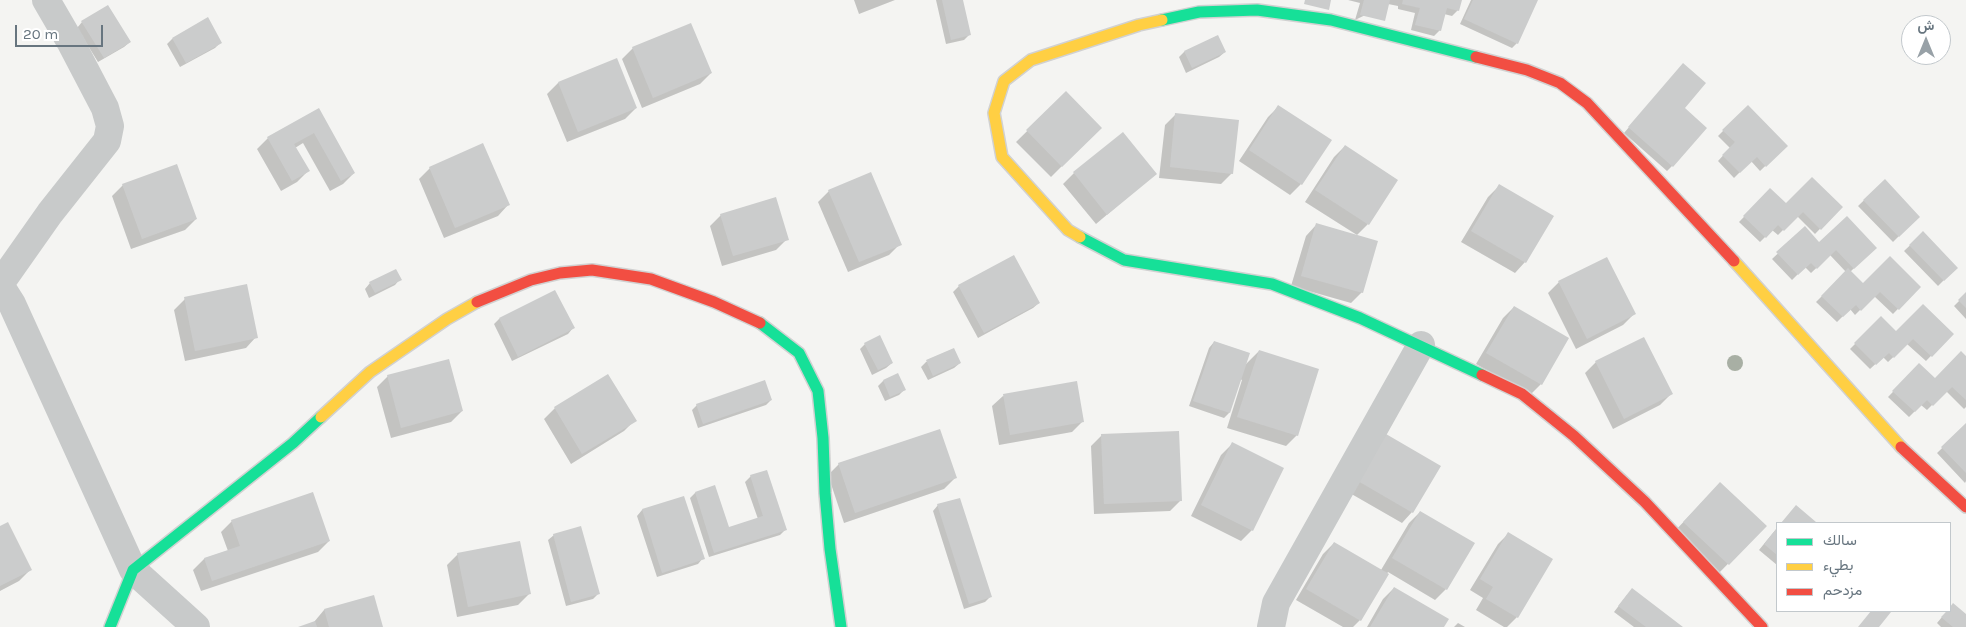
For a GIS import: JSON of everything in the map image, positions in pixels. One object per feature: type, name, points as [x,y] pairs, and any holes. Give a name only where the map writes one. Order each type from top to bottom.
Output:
[{"type":"street","points":[[46,0],[72,43],[105,108],[110,126],[107,142],[50,213],[0,284],[12,304],[133,570],[196,627]]},
{"type":"street","points":[[1762,627],[1645,502],[1574,436],[1522,394],[1360,318],[1272,284],[1124,260],[1068,230],[1002,157],[994,113],[1004,81],[1031,60],[1139,25],[1199,12],[1257,10],[1331,20],[1527,70],[1560,83],[1587,103],[1746,274],[1901,447],[1966,507]]},
{"type":"street","points":[[110,627],[133,570],[293,443],[370,372],[447,319],[486,298],[531,280],[560,273],[592,270],[651,279],[714,302],[765,325],[798,353],[818,392],[830,549],[841,627]]},
{"type":"street","points":[[1271,627],[1276,603],[1421,345]]},
{"type":"building","points":[[942,0],[963,0],[971,35],[951,40]]},
{"type":"building","points":[[1305,0],[1331,0],[1329,10],[1304,4]]},
{"type":"building","points":[[1364,0],[1390,0],[1385,21],[1360,15]]},
{"type":"building","points":[[1403,0],[1462,0],[1459,11],[1447,8],[1441,31],[1415,25],[1420,8],[1402,4]]},
{"type":"building","points":[[1473,0],[1538,0],[1518,44],[1464,19]]},
{"type":"building","points":[[108,5],[131,42],[104,58],[81,21]]},
{"type":"building","points":[[208,17],[222,43],[186,63],[172,38]]},
{"type":"building","points":[[691,23],[712,73],[653,98],[632,47]]},
{"type":"building","points":[[1218,35],[1226,52],[1192,68],[1184,51]]},
{"type":"building","points":[[617,58],[637,108],[578,132],[558,82]]},
{"type":"building","points":[[1683,63],[1706,83],[1685,108],[1707,128],[1673,167],[1628,127]]},
{"type":"building","points":[[1066,91],[1102,128],[1062,167],[1026,130]]},
{"type":"building","points":[[1278,105],[1332,140],[1302,185],[1249,150]]},
{"type":"building","points":[[1748,105],[1788,146],[1766,167],[1757,157],[1740,173],[1722,155],[1735,142],[1722,130]]},
{"type":"building","points":[[319,108],[355,173],[341,181],[314,133],[294,144],[310,171],[292,181],[267,137]]},
{"type":"building","points":[[1175,113],[1239,120],[1233,174],[1170,167]]},
{"type":"building","points":[[1123,132],[1157,174],[1107,215],[1073,172]]},
{"type":"building","points":[[483,143],[510,205],[455,228],[429,167]]},
{"type":"building","points":[[1345,145],[1398,180],[1369,225],[1315,190]]},
{"type":"building","points":[[177,164],[197,219],[142,239],[122,184]]},
{"type":"building","points":[[871,172],[902,245],[859,262],[828,190]]},
{"type":"building","points":[[1812,177],[1843,207],[1821,230],[1803,212],[1784,231],[1778,225],[1766,238],[1743,216],[1770,188],[1786,203]]},
{"type":"building","points":[[1885,179],[1920,217],[1899,237],[1863,200]]},
{"type":"building","points":[[1499,184],[1554,216],[1526,263],[1471,231]]},
{"type":"building","points":[[776,197],[789,240],[733,256],[720,214]]},
{"type":"building","points":[[1847,216],[1877,248],[1854,269],[1836,250],[1817,269],[1811,263],[1798,275],[1776,252],[1805,226],[1819,242]]},
{"type":"building","points":[[1316,223],[1378,241],[1363,293],[1301,276]]},
{"type":"building","points":[[1923,231],[1958,268],[1944,281],[1909,245]]},
{"type":"building","points":[[1014,255],[1040,303],[984,333],[958,285]]},
{"type":"building","points":[[1890,256],[1921,287],[1899,310],[1880,292],[1861,311],[1856,305],[1843,317],[1821,296],[1848,268],[1863,283]]},
{"type":"building","points":[[1607,257],[1636,314],[1587,339],[1558,281]]},
{"type":"building","points":[[396,269],[402,280],[375,293],[369,282]]},
{"type":"building","points":[[247,284],[258,338],[195,351],[184,297]]},
{"type":"building","points":[[555,290],[575,328],[518,357],[499,318]]},
{"type":"building","points":[[1966,292],[1966,308],[1958,300]]},
{"type":"building","points":[[1923,304],[1954,334],[1932,357],[1913,339],[1894,358],[1889,353],[1876,365],[1854,343],[1881,316],[1896,331]]},
{"type":"building","points":[[1514,306],[1569,338],[1542,385],[1486,353]]},
{"type":"building","points":[[880,335],[893,363],[878,370],[864,343]]},
{"type":"building","points":[[1644,337],[1673,394],[1624,419],[1595,361]]},
{"type":"building","points":[[1214,341],[1250,353],[1230,413],[1193,401]]},
{"type":"building","points":[[954,348],[961,363],[933,376],[926,360]]},
{"type":"building","points":[[1259,350],[1319,369],[1298,436],[1237,417]]},
{"type":"building","points":[[1961,351],[1966,356],[1966,400],[1952,387],[1933,406],[1927,400],[1915,412],[1892,391],[1919,363],[1935,378]]},
{"type":"building","points":[[449,359],[463,411],[401,428],[387,375]]},
{"type":"building","points":[[898,373],[906,390],[890,397],[883,380]]},
{"type":"building","points":[[608,374],[637,421],[582,454],[554,407]]},
{"type":"building","points":[[765,380],[772,400],[703,424],[696,404]]},
{"type":"building","points":[[1077,381],[1084,422],[1010,435],[1003,394]]},
{"type":"building","points":[[1966,423],[1966,473],[1941,447]]},
{"type":"building","points":[[940,429],[957,478],[855,513],[838,463]]},
{"type":"building","points":[[1179,431],[1182,501],[1104,504],[1101,434]]},
{"type":"building","points":[[1386,434],[1441,466],[1413,513],[1358,481]]},
{"type":"building","points":[[1232,442],[1284,468],[1253,531],[1201,505]]},
{"type":"building","points":[[767,470],[787,530],[714,553],[695,492],[715,485],[729,527],[763,516],[750,475]]},
{"type":"building","points":[[1720,482],[1767,526],[1729,565],[1683,522]]},
{"type":"building","points":[[313,492],[330,541],[212,581],[204,558],[240,546],[231,520]]},
{"type":"building","points":[[684,496],[705,559],[662,573],[642,509]]},
{"type":"building","points":[[960,498],[992,597],[969,604],[937,504]]},
{"type":"building","points":[[1796,505],[1816,522],[1782,522]]},
{"type":"building","points":[[1420,511],[1475,543],[1447,590],[1392,558]]},
{"type":"building","points":[[8,522],[32,570],[0,586],[0,526]]},
{"type":"building","points":[[581,526],[600,594],[571,602],[553,534]]},
{"type":"building","points":[[1776,529],[1776,554],[1764,544]]},
{"type":"building","points":[[1508,532],[1553,559],[1518,618],[1486,599],[1493,587],[1480,579]]},
{"type":"building","points":[[520,541],[531,594],[468,607],[457,553]]},
{"type":"building","points":[[1334,542],[1389,574],[1361,621],[1306,589]]},
{"type":"building","points":[[1394,587],[1449,619],[1444,627],[1370,627]]},
{"type":"building","points":[[1632,588],[1683,627],[1646,627],[1618,606]]},
{"type":"building","points":[[374,595],[383,627],[329,627],[324,609]]},
{"type":"building","points":[[1953,603],[1966,614],[1966,627],[1953,627],[1941,617],[1946,612],[1951,612]]},
{"type":"building","points":[[1870,612],[1891,612],[1879,627],[1858,627]]},
{"type":"building","points":[[315,621],[317,627],[298,627]]},
{"type":"traffic: fast","points":[[1162,20],[1199,12],[1257,10],[1331,20],[1476,57]]},
{"type":"traffic: fast","points":[[1080,237],[1124,260],[1272,284],[1360,318],[1482,375]]},
{"type":"traffic: fast","points":[[760,323],[799,353],[818,391],[830,549],[841,627]]},
{"type":"traffic: fast","points":[[110,627],[133,570],[293,443],[321,417]]},
{"type":"traffic: slow","points":[[1080,237],[1068,230],[1002,157],[994,113],[1004,81],[1031,60],[1139,25],[1162,20]]},
{"type":"traffic: slow","points":[[1734,261],[1901,447]]},
{"type":"traffic: slow","points":[[321,417],[370,372],[447,319],[477,302]]},
{"type":"traffic: jam","points":[[1476,57],[1527,70],[1560,83],[1587,103],[1734,261]]},
{"type":"traffic: jam","points":[[477,302],[531,280],[560,273],[592,270],[651,279],[714,302],[760,323]]},
{"type":"traffic: jam","points":[[1482,375],[1522,394],[1574,436],[1645,502],[1762,627]]},
{"type":"traffic: jam","points":[[1901,447],[1966,507]]}]
